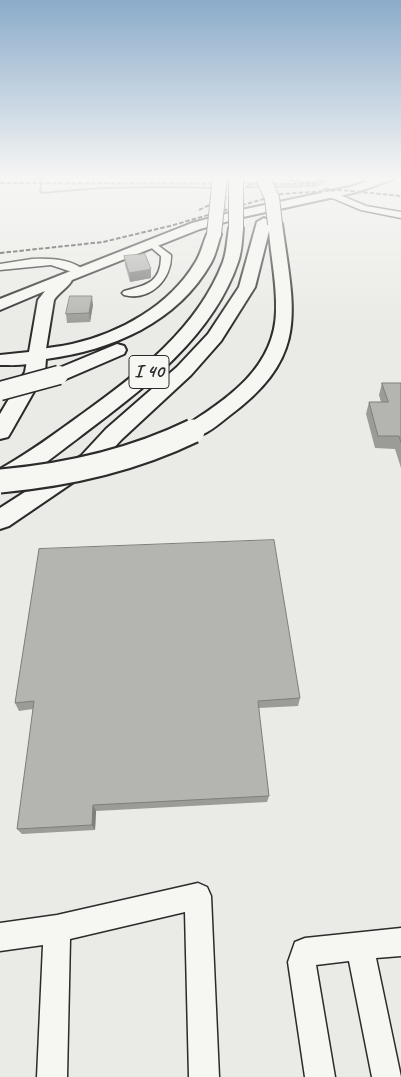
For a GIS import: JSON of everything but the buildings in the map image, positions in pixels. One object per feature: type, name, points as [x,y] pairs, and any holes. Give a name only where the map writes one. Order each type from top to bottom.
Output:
[{"type":"highway","name":"I 40","points":[[3,497],[89,461],[114,434],[159,396],[215,337],[247,287],[267,228]]},
{"type":"highway","points":[[3,497],[60,474],[120,461],[177,439],[193,431],[237,400],[255,383],[275,354],[281,338],[284,310],[270,228]]},
{"type":"highway","points":[[0,432],[34,372],[37,355],[70,350],[130,330],[165,309],[187,287],[226,229]]},
{"type":"highway","points":[[0,391],[59,375],[102,358],[135,341],[174,315],[206,282],[217,262],[226,229]]},
{"type":"highway","name":"I 40","points":[[3,497],[172,352],[209,305],[230,264],[226,229]]},
{"type":"main road","points":[[0,293],[75,271],[189,228]]},
{"type":"main road","points":[[0,360],[26,359],[37,355],[46,300],[52,291],[75,271]]},
{"type":"main road","points":[[0,305],[31,291],[44,282],[75,271]]},
{"type":"street","points":[[128,293],[142,292],[148,289],[165,271],[167,266],[166,255],[149,242]]},
{"type":"street","points":[[3,268],[47,260],[75,271]]},
{"type":"street","points":[[0,937],[57,930],[198,896],[204,1077]]},
{"type":"street","points":[[52,1077],[57,930]]},
{"type":"street","points":[[320,1077],[302,962],[305,952],[401,942]]},
{"type":"street","points":[[360,947],[387,1077]]},
{"type":"railway","points":[[0,253],[103,242],[161,228]]}]
